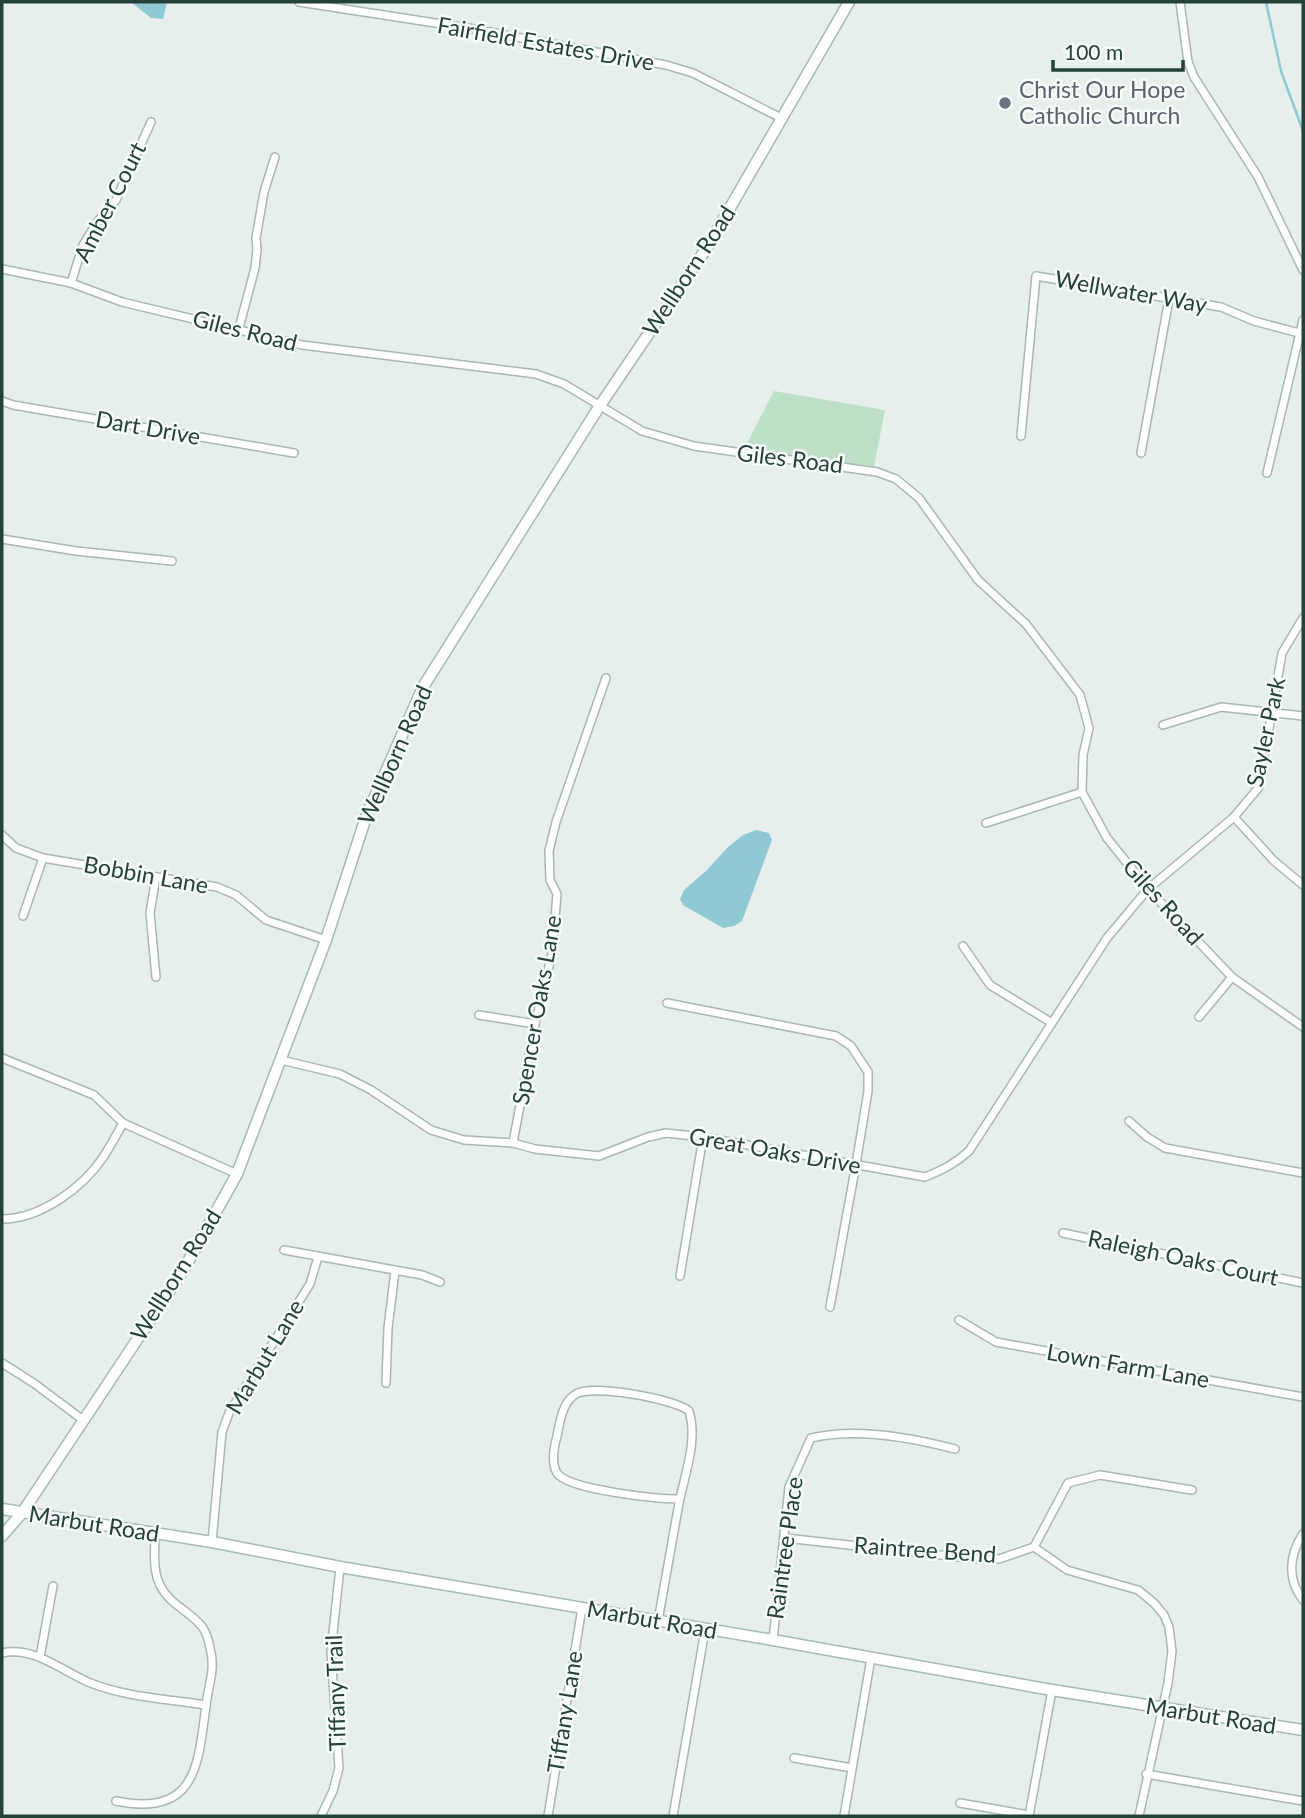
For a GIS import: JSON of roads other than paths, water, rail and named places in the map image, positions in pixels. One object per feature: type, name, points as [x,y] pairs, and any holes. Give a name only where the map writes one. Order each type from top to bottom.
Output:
[{"type":"street","name":"Fairfield Estates Drive","points":[[299,2],[468,28],[666,65],[693,73],[783,119]]},
{"type":"street","name":"Wellborn Road","points":[[2,1536],[22,1513],[184,1269],[237,1174],[326,940],[366,817],[423,687],[599,407],[709,244],[849,2]]},
{"type":"street","points":[[1181,2],[1188,62],[1194,77],[1258,177],[1303,270]]},
{"type":"street","name":"Amber Court","points":[[71,283],[83,245],[116,200],[151,122]]},
{"type":"street","points":[[239,328],[255,268],[256,238],[264,192],[275,157]]},
{"type":"street","name":"Giles Road","points":[[2,270],[71,283],[122,302],[302,345],[536,374],[564,384],[642,431],[672,441],[855,468],[896,479],[919,498],[978,580],[1026,624],[1080,695],[1088,728],[1083,755],[1082,792],[1107,838],[1147,889],[1232,977],[1303,1027]]},
{"type":"street","name":"Wellwater Way","points":[[1021,436],[1035,276],[1221,307],[1254,321],[1299,333]]},
{"type":"street","points":[[1141,453],[1169,299]]},
{"type":"street","points":[[1267,473],[1303,320]]},
{"type":"street","name":"Dart Drive","points":[[2,401],[294,453]]},
{"type":"street","points":[[2,539],[76,551],[172,561]]},
{"type":"street","name":"Sayler Park","points":[[1147,889],[1234,817],[1259,787],[1282,653],[1303,618]]},
{"type":"street","name":"Spencer Oaks Lane","points":[[513,1143],[535,1024],[552,954],[557,894],[550,880],[549,851],[556,822],[606,678]]},
{"type":"street","points":[[1163,725],[1221,706],[1303,716]]},
{"type":"street","points":[[986,824],[1082,792]]},
{"type":"street","points":[[1234,817],[1274,860],[1303,886]]},
{"type":"street","name":"Bobbin Lane","points":[[2,835],[16,848],[43,858],[217,887],[236,895],[266,920],[326,940]]},
{"type":"street","points":[[23,916],[43,858]]},
{"type":"street","points":[[156,877],[150,913],[156,977]]},
{"type":"street","name":"Great Oaks Drive","points":[[281,1060],[340,1074],[372,1090],[431,1130],[464,1140],[513,1143],[535,1149],[599,1156],[666,1133],[703,1137],[925,1177],[954,1164],[969,1151],[1107,938],[1147,889]]},
{"type":"street","points":[[963,946],[990,985],[1052,1023]]},
{"type":"street","points":[[1199,1017],[1232,977]]},
{"type":"street","points":[[667,1003],[836,1037],[851,1046],[868,1072],[856,1164],[830,1307]]},
{"type":"street","points":[[479,1015],[535,1024]]},
{"type":"street","points":[[2,1058],[94,1095],[123,1123],[237,1174]]},
{"type":"street","points":[[1129,1121],[1165,1148],[1303,1173]]},
{"type":"street","points":[[2,1219],[18,1219],[40,1212],[59,1200],[103,1158],[123,1123]]},
{"type":"street","points":[[680,1276],[703,1137]]},
{"type":"street","name":"Raleigh Oaks Court","points":[[1063,1233],[1303,1283]]},
{"type":"street","points":[[284,1250],[422,1275],[440,1282]]},
{"type":"street","name":"Marbut Lane","points":[[212,1542],[222,1432],[229,1413],[310,1284],[317,1257]]},
{"type":"street","points":[[386,1383],[388,1328],[395,1271]]},
{"type":"street","name":"Lown Farm Lane","points":[[959,1320],[996,1342],[1303,1397]]},
{"type":"street","points":[[2,1363],[83,1420]]},
{"type":"street","points":[[658,1621],[688,1469],[692,1430],[689,1411],[671,1402],[592,1389],[579,1392],[571,1398],[564,1408],[556,1439],[554,1466],[558,1476],[577,1484],[653,1499],[680,1499]]},
{"type":"street","name":"Raintree Place","points":[[772,1640],[789,1487],[811,1438],[831,1433],[859,1433],[955,1449]]},
{"type":"street","points":[[1139,1816],[1162,1708],[1172,1651],[1172,1635],[1164,1615],[1138,1590],[1067,1570],[1034,1547],[1068,1483],[1100,1475],[1192,1490]]},
{"type":"street","name":"Marbut Road","points":[[2,1509],[212,1542],[340,1567],[1052,1690],[1303,1730]]},
{"type":"street","points":[[155,1534],[154,1566],[161,1588],[203,1628],[211,1649],[214,1671],[206,1705],[198,1765],[194,1780],[182,1800]]},
{"type":"street","points":[[1303,1534],[1296,1545],[1291,1579],[1296,1592],[1303,1600]]},
{"type":"street","name":"Raintree Bend","points":[[785,1538],[977,1559],[999,1559],[1034,1547]]},
{"type":"street","name":"Tiffany Trail","points":[[321,1816],[333,1791],[339,1768],[331,1652],[340,1567]]},
{"type":"street","points":[[40,1657],[53,1586]]},
{"type":"street","name":"Tiffany Lane","points":[[548,1816],[582,1608]]},
{"type":"street","points":[[673,1816],[705,1630]]},
{"type":"street","points":[[2,1653],[10,1651],[40,1657],[89,1682],[132,1693],[206,1705]]},
{"type":"street","points":[[844,1816],[872,1658]]},
{"type":"street","points":[[960,1803],[1029,1816],[1052,1690]]},
{"type":"street","points":[[794,1758],[852,1768]]},
{"type":"street","points":[[1146,1774],[1303,1801]]},
{"type":"street","points":[[116,1801],[133,1810],[153,1813]]},
{"type":"water","points":[[131,2],[167,2],[163,19],[151,18]]},
{"type":"water","points":[[756,830],[769,833],[772,840],[742,921],[723,928],[683,905],[680,899],[684,890],[728,847],[743,835]]},
{"type":"waterway","points":[[1266,2],[1281,71],[1303,131]]},
{"type":"place","name":"Christ Our Hope Catholic Church","points":[[1005,103]]}]
